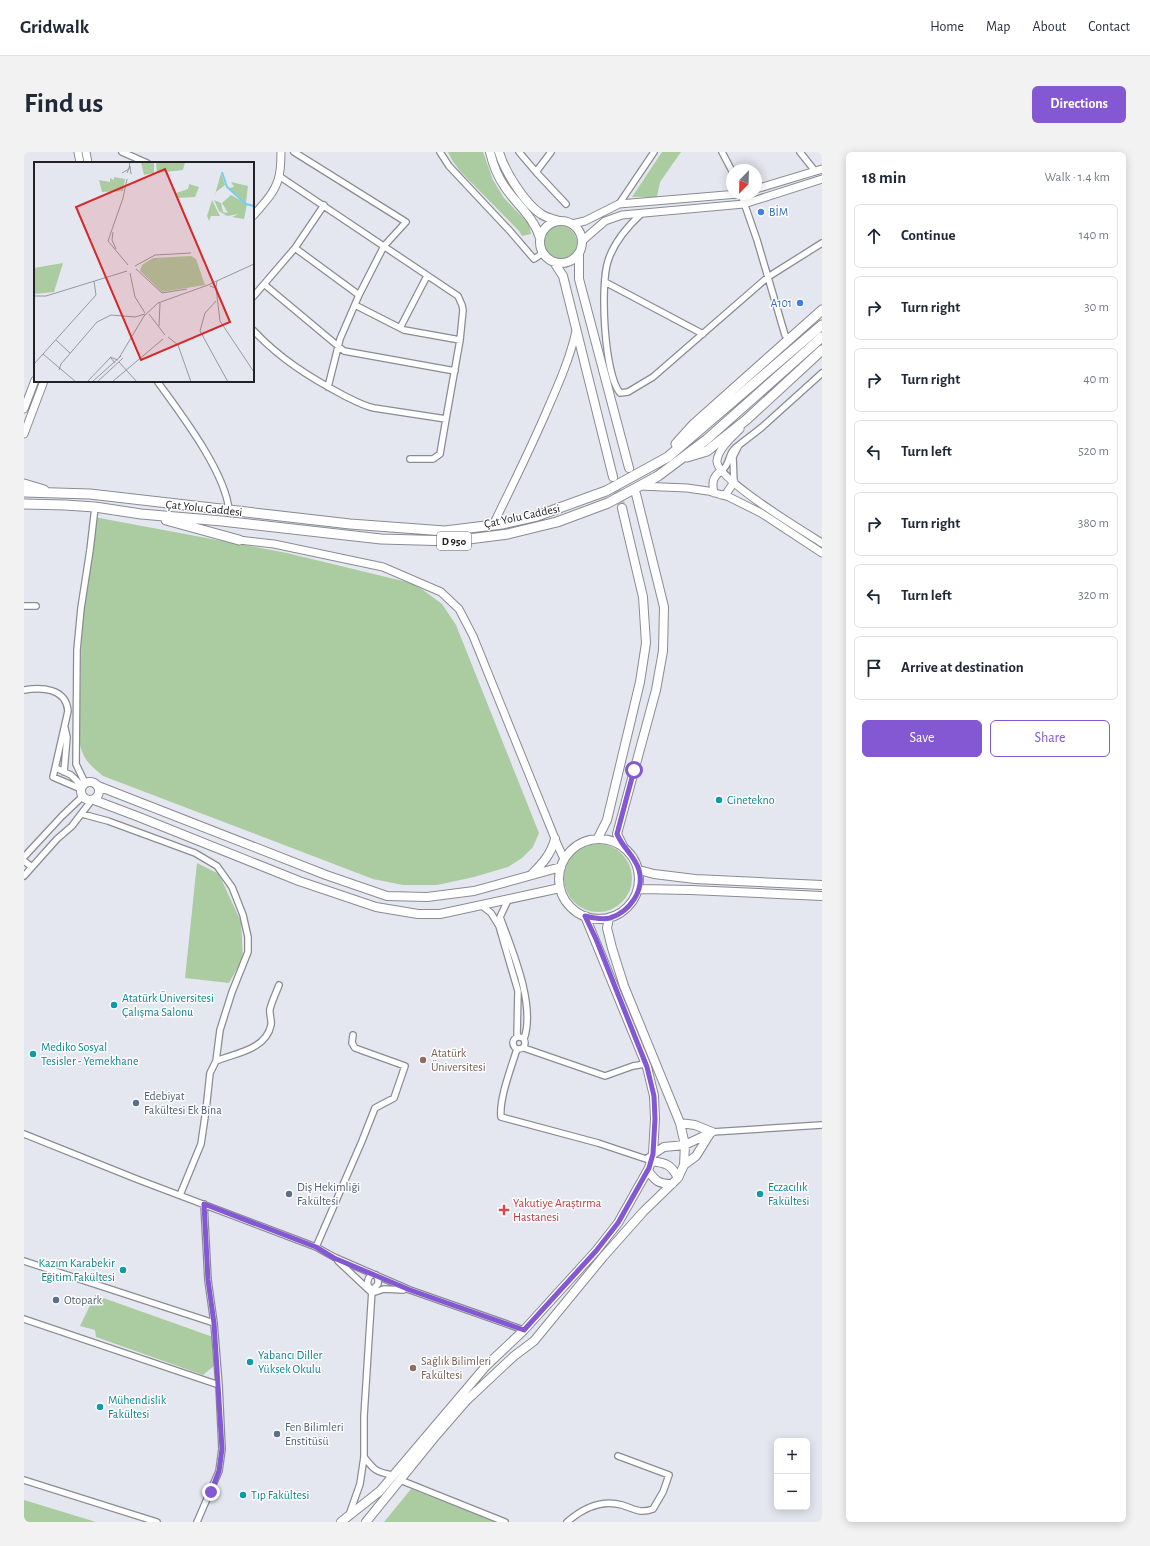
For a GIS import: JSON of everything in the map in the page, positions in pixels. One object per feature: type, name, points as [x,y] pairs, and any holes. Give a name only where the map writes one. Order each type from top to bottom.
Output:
[{"type":"highway","points":[[659,462],[694,424],[822,310]]},
{"type":"highway","name":"Çat Yolu Caddesi","points":[[24,492],[90,494],[350,524],[445,531],[493,525],[537,516],[606,491],[668,457],[822,325]]},
{"type":"highway","name":"Çat Yolu Caddesi","points":[[24,504],[65,504],[141,514],[222,521],[381,539],[453,541],[508,534],[558,522],[637,490],[706,440],[822,337]]},
{"type":"highway","points":[[682,458],[707,451],[746,420],[822,350]]},
{"type":"highway","points":[[24,484],[52,493]]},
{"type":"highway","points":[[141,514],[239,540]]},
{"type":"main road","points":[[490,152],[493,166],[505,187],[538,229],[540,246],[543,253],[554,262],[563,276],[613,477]]},
{"type":"main road","points":[[499,152],[509,175],[529,203],[541,214],[572,224],[580,234],[582,241],[579,254],[579,279],[629,468]]},
{"type":"main road","points":[[540,239],[547,226],[559,221]]},
{"type":"main road","points":[[554,262],[568,262],[579,254]]},
{"type":"main road","points":[[623,846],[615,842],[598,838],[585,841],[577,845],[564,859],[559,877],[560,888],[565,900],[574,910],[585,916],[598,919],[609,918],[624,911],[633,902],[639,889],[639,870],[617,834],[656,690],[663,651],[664,607],[637,490]]},
{"type":"main road","points":[[598,838],[603,830],[608,812],[640,682],[646,643],[643,597],[622,508]]},
{"type":"main road","points":[[560,888],[440,914],[418,914],[376,907],[298,881],[139,817],[92,800],[86,800],[83,789],[91,782],[326,875],[387,896],[427,897],[474,891],[561,867]]},
{"type":"main road","points":[[92,800],[99,794],[98,786]]},
{"type":"main road","points":[[530,875],[546,860],[555,839]]},
{"type":"main road","points":[[639,870],[654,874],[695,879],[822,885]]},
{"type":"main road","points":[[639,889],[822,896]]},
{"type":"main road","points":[[366,1522],[396,1478],[486,1366],[524,1330],[596,1251],[618,1223],[648,1171],[655,1119],[654,1096],[646,1064],[596,939],[585,916]]},
{"type":"main road","points":[[609,918],[607,928],[624,986],[680,1122],[685,1145],[684,1165]]},
{"type":"main road","points":[[680,1122],[695,1125],[712,1132]]},
{"type":"main road","points":[[650,1158],[664,1147],[685,1145],[712,1132]]},
{"type":"main road","points":[[341,1522],[396,1478],[467,1400],[514,1356],[534,1341],[603,1257],[643,1212],[675,1181],[684,1165],[696,1156],[712,1132]]},
{"type":"main road","points":[[650,1158],[673,1167],[675,1181]]},
{"type":"main road","points":[[648,1171],[656,1180],[663,1184],[675,1181]]},
{"type":"street","points":[[78,152],[80,162]]},
{"type":"street","points":[[86,152],[88,162]]},
{"type":"street","points":[[122,152],[145,162]]},
{"type":"street","points":[[254,215],[274,190],[279,176],[281,152]]},
{"type":"street","points":[[294,152],[406,222],[384,246],[359,295],[338,347],[328,387]]},
{"type":"street","points":[[440,152],[449,166],[534,259],[543,253]]},
{"type":"street","points":[[519,152],[566,204]]},
{"type":"street","points":[[536,172],[550,152]]},
{"type":"street","points":[[618,204],[654,152]]},
{"type":"street","points":[[722,152],[728,164]]},
{"type":"street","points":[[800,152],[814,171]]},
{"type":"street","points":[[762,187],[822,169]]},
{"type":"street","points":[[279,176],[324,205],[461,300],[463,310],[460,340],[440,454],[433,459],[410,458]]},
{"type":"street","points":[[582,241],[605,221],[622,215],[744,204],[822,178]]},
{"type":"street","points":[[572,224],[585,221],[618,204],[726,195]]},
{"type":"street","points":[[742,200],[768,277],[785,335],[789,340]]},
{"type":"street","points":[[254,296],[265,285],[295,248],[324,205]]},
{"type":"street","points":[[641,214],[629,226],[614,246],[608,262],[605,282],[605,340],[611,374],[615,388],[620,393],[628,392],[653,377],[768,277],[822,243]]},
{"type":"street","points":[[295,248],[359,295]]},
{"type":"street","points":[[400,328],[427,276]]},
{"type":"street","points":[[605,282],[703,334]]},
{"type":"street","points":[[265,285],[338,347],[346,352],[455,371]]},
{"type":"street","points":[[355,305],[408,332],[460,340]]},
{"type":"street","points":[[493,525],[521,471],[557,389],[568,363],[577,328]]},
{"type":"street","points":[[254,331],[269,347],[303,372],[369,408],[446,418]]},
{"type":"street","points":[[717,494],[712,484],[717,474],[726,468],[730,453],[734,448],[761,428],[822,373]]},
{"type":"street","points":[[24,409],[34,382]]},
{"type":"street","points":[[24,434],[44,382]]},
{"type":"street","points":[[158,382],[200,444],[219,477],[227,497],[229,510]]},
{"type":"street","points":[[746,420],[720,453],[716,462],[721,471],[782,519],[822,543]]},
{"type":"street","points":[[717,494],[726,494],[734,482],[733,457],[740,445]]},
{"type":"street","points":[[637,490],[687,488],[729,497],[761,513],[822,553]]},
{"type":"street","points":[[83,789],[76,764],[77,650],[81,608],[95,507]]},
{"type":"street","points":[[239,540],[274,544],[383,567],[441,592],[458,609],[473,636],[564,859]]},
{"type":"street","points":[[24,606],[36,606]]},
{"type":"street","points":[[24,690],[35,688],[49,689],[66,700],[68,711],[53,777],[83,789]]},
{"type":"street","points":[[64,772],[67,737],[65,727]]},
{"type":"street","points":[[56,768],[71,775],[83,789]]},
{"type":"street","points":[[24,857],[62,816],[83,789]]},
{"type":"street","points":[[24,876],[82,814],[92,800]]},
{"type":"street","points":[[82,814],[108,821],[195,853],[217,866],[232,887],[243,916],[248,937],[248,952],[232,992],[220,1030],[216,1061],[210,1073],[201,1144],[180,1195]]},
{"type":"street","points":[[24,860],[32,867]]},
{"type":"street","points":[[508,900],[500,917],[519,972],[526,1002],[527,1026],[524,1039],[524,1048]]},
{"type":"street","points":[[481,905],[491,913],[499,926],[518,991],[517,1037],[512,1042],[513,1046],[517,1049]]},
{"type":"street","points":[[216,1061],[251,1049],[260,1043],[265,1037],[271,1025],[270,1010],[279,985]]},
{"type":"street","points":[[316,1247],[375,1108],[394,1098],[405,1066],[355,1048],[352,1043],[353,1035]]},
{"type":"street","points":[[517,1037],[524,1039]]},
{"type":"street","points":[[517,1049],[524,1048],[605,1076],[633,1066],[646,1064]]},
{"type":"street","points":[[517,1049],[506,1086],[500,1112],[501,1117],[650,1158]]},
{"type":"street","points":[[712,1132],[822,1125]]},
{"type":"street","points":[[24,1134],[139,1180],[316,1247],[334,1258],[410,1290],[524,1330]]},
{"type":"street","points":[[197,1522],[219,1471],[222,1449],[214,1323],[208,1280],[204,1204]]},
{"type":"street","points":[[334,1258],[372,1292]]},
{"type":"street","points":[[24,1261],[214,1323]]},
{"type":"street","points":[[372,1292],[378,1284],[378,1279],[374,1275]]},
{"type":"street","points":[[349,1515],[360,1484],[364,1457],[364,1416],[372,1292],[367,1282],[369,1278],[374,1275]]},
{"type":"street","points":[[372,1292],[384,1289],[410,1290]]},
{"type":"street","points":[[24,1319],[218,1385]]},
{"type":"street","points":[[567,1522],[590,1506],[604,1503],[620,1505],[644,1512],[653,1509],[663,1492],[669,1475],[618,1456]]},
{"type":"street","points":[[364,1457],[373,1469],[378,1472],[505,1522]]},
{"type":"street","points":[[24,1480],[157,1522]]},
{"type":"green space","points":[[448,152],[483,152],[493,180],[504,198],[529,224],[531,234],[522,236],[519,231],[460,171]]},
{"type":"green space","points":[[662,152],[681,152],[660,182],[657,197],[632,197]]},
{"type":"green space","points":[[557,226],[563,226],[567,227],[574,233],[577,243],[576,250],[570,257],[563,260],[557,260],[553,259],[546,253],[543,246],[543,240],[544,236],[550,229]]},
{"type":"green space","points":[[94,517],[287,553],[411,583],[442,604],[456,625],[539,833],[533,847],[522,858],[508,867],[474,877],[437,885],[403,885],[373,879],[103,776],[87,761],[79,741],[82,622]]},
{"type":"green space","points":[[598,844],[611,847],[622,854],[629,865],[632,878],[629,891],[622,902],[611,909],[598,912],[585,909],[574,902],[567,891],[564,878],[567,865],[574,854],[585,847]]},
{"type":"green space","points":[[197,863],[219,874],[241,922],[243,958],[229,983],[185,978]]},
{"type":"green space","points":[[95,1295],[213,1337],[215,1365],[203,1375],[96,1337],[95,1330],[80,1326]]},
{"type":"green space","points":[[411,1489],[496,1522],[384,1522]]},
{"type":"green space","points":[[24,1500],[96,1522],[24,1522]]},
{"type":"tunnel","points":[[613,477],[622,508]]},
{"type":"place","name":"BİM","points":[[761,212]]},
{"type":"place","name":"A101","points":[[800,303]]},
{"type":"place","name":"Cinetekno","points":[[719,800]]},
{"type":"place","name":"Atatürk Üniversitesi Çalışma Salonu","points":[[114,1005]]},
{"type":"place","name":"Mediko Sosyal Tesisler - Yemekhane","points":[[33,1054]]},
{"type":"place","name":"Atatürk Üniversitesi","points":[[423,1060]]},
{"type":"place","name":"Edebiyat Fakültesi Ek Bina","points":[[136,1103]]},
{"type":"place","name":"Diş Hekimliği Fakültesi","points":[[289,1194]]},
{"type":"place","name":"Eczacılık Fakültesi","points":[[760,1194]]},
{"type":"place","name":"Yakutiye Araştırma Hastanesi","points":[[504,1210]]},
{"type":"place","name":"Kazım Karabekir Eğitim Fakültesi","points":[[123,1270]]},
{"type":"place","name":"Otopark","points":[[56,1300]]},
{"type":"place","name":"Yabancı Diller Yüksek Okulu","points":[[250,1362]]},
{"type":"place","name":"Sağlık Bilimleri Fakültesi","points":[[413,1368]]},
{"type":"place","name":"Mühendislik Fakültesi","points":[[100,1407]]},
{"type":"place","name":"Fen Bilimleri Enstitüsü","points":[[277,1434]]},
{"type":"place","name":"Tıp Fakültesi","points":[[243,1495]]},
{"type":"route","points":[[211,1492],[219,1471],[222,1449],[214,1323],[208,1280],[204,1204],[316,1247],[334,1258],[410,1290],[524,1330],[596,1251],[618,1223],[635,1194],[649,1168],[653,1154],[655,1119],[654,1096],[647,1067],[603,960],[596,939],[585,916],[598,919],[609,918],[624,911],[633,902],[639,889],[639,870],[630,853],[619,840],[617,834],[634,770]]}]
